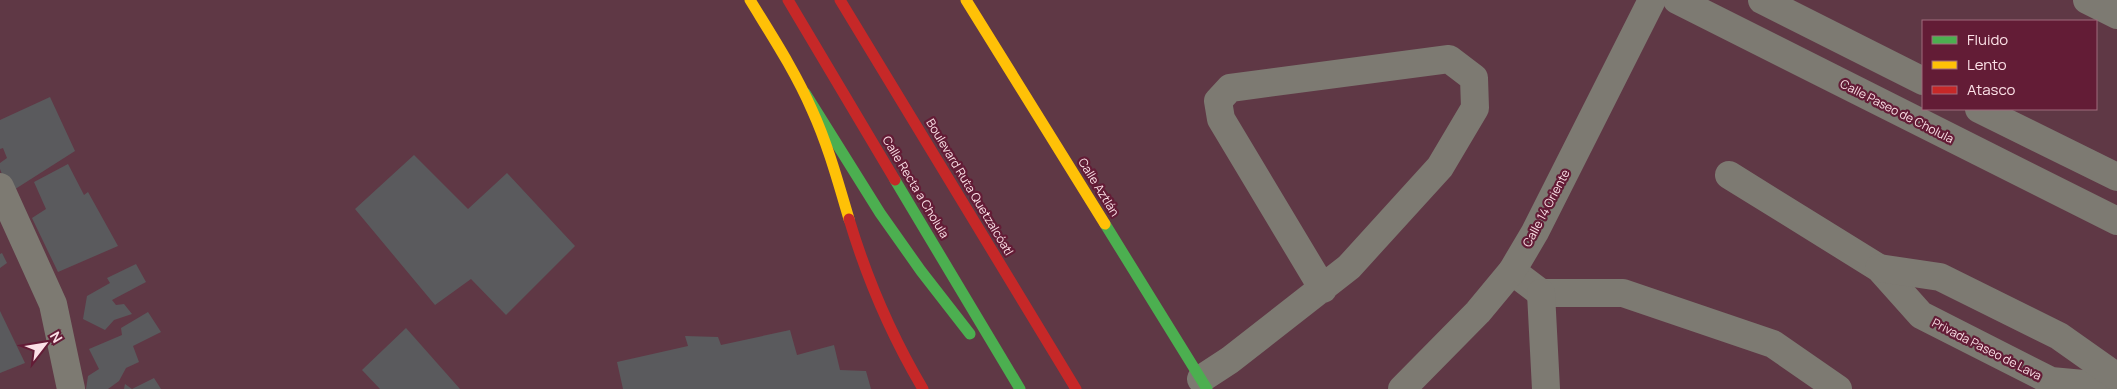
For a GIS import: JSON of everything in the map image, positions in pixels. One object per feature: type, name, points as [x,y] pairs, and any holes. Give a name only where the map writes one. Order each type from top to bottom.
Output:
[{"type":"main road","points":[[750,0],[880,213],[921,271],[973,337],[1018,389]]},
{"type":"main road","name":"Calle Recta a Cholula","points":[[788,0],[1018,389]]},
{"type":"main road","name":"Boulevard Ruta Quetzalcóatl","points":[[840,0],[1076,389]]},
{"type":"main road","name":"Calle Aztlán","points":[[966,0],[1204,384]]},
{"type":"main road","points":[[805,92],[830,156],[860,255],[874,292],[892,332],[923,389]]},
{"type":"street","name":"Calle 14 Oriente","points":[[1402,389],[1478,312],[1512,271],[1535,232],[1652,0]]},
{"type":"street","name":"Calle Paseo de Cholula","points":[[1677,0],[2117,221]]},
{"type":"street","points":[[1762,0],[1922,80]]},
{"type":"street","points":[[2087,0],[2117,15]]},
{"type":"street","points":[[1204,384],[1230,360],[1323,289],[1349,267],[1440,167],[1475,108],[1474,78],[1449,59],[1230,88],[1218,101],[1221,119],[1323,289]]},
{"type":"street","points":[[1968,146],[1981,110],[2117,177]]},
{"type":"street","name":"Privada Paseo de Lava","points":[[1729,175],[1879,268],[1920,315],[2051,381],[2117,387]]},
{"type":"street","points":[[0,187],[53,304],[71,389]]},
{"type":"street","name":"Privada Paseo de Lava","points":[[1879,268],[1940,277],[2059,336],[2117,376]]},
{"type":"street","points":[[1512,271],[1541,293],[1623,293],[1773,344],[1838,389]]},
{"type":"street","points":[[1541,293],[1546,389]]},
{"type":"building","points":[[50,97],[75,151],[9,193],[0,169],[0,163],[7,158],[3,148],[0,149],[0,120]]},
{"type":"building","points":[[414,155],[468,209],[507,173],[575,246],[506,315],[471,279],[435,305],[355,209]]},
{"type":"building","points":[[68,164],[84,195],[88,192],[118,246],[58,272],[32,218],[46,209],[34,182]]},
{"type":"building","points":[[2,253],[7,263],[0,268],[0,254]]},
{"type":"building","points":[[136,264],[146,282],[112,300],[116,305],[124,304],[132,314],[114,320],[105,330],[83,319],[87,296],[110,283],[107,278]]},
{"type":"building","points":[[0,311],[25,363],[0,373]]},
{"type":"building","points":[[148,312],[161,332],[133,346],[139,362],[126,368],[119,381],[108,389],[86,389],[88,376],[99,369],[89,349],[122,335],[121,328]]},
{"type":"building","points":[[406,328],[460,389],[380,389],[362,370]]},
{"type":"building","points":[[790,330],[797,355],[834,345],[840,370],[866,371],[871,389],[623,389],[617,362],[688,346],[685,336],[718,337],[721,345]]},
{"type":"building","points":[[154,378],[161,389],[132,389]]},
{"type":"building","points":[[125,384],[132,389],[124,389]]},
{"type":"traffic: fast","points":[[805,93],[880,213],[921,271],[970,334]]},
{"type":"traffic: fast","points":[[895,180],[1020,389]]},
{"type":"traffic: fast","points":[[1105,224],[1207,389]]},
{"type":"traffic: slow","points":[[750,0],[791,68],[818,123],[849,219]]},
{"type":"traffic: slow","points":[[966,0],[1105,224]]},
{"type":"traffic: jam","points":[[788,0],[895,180]]},
{"type":"traffic: jam","points":[[840,0],[1076,389]]},
{"type":"traffic: jam","points":[[849,219],[881,306],[900,348],[923,389]]}]
